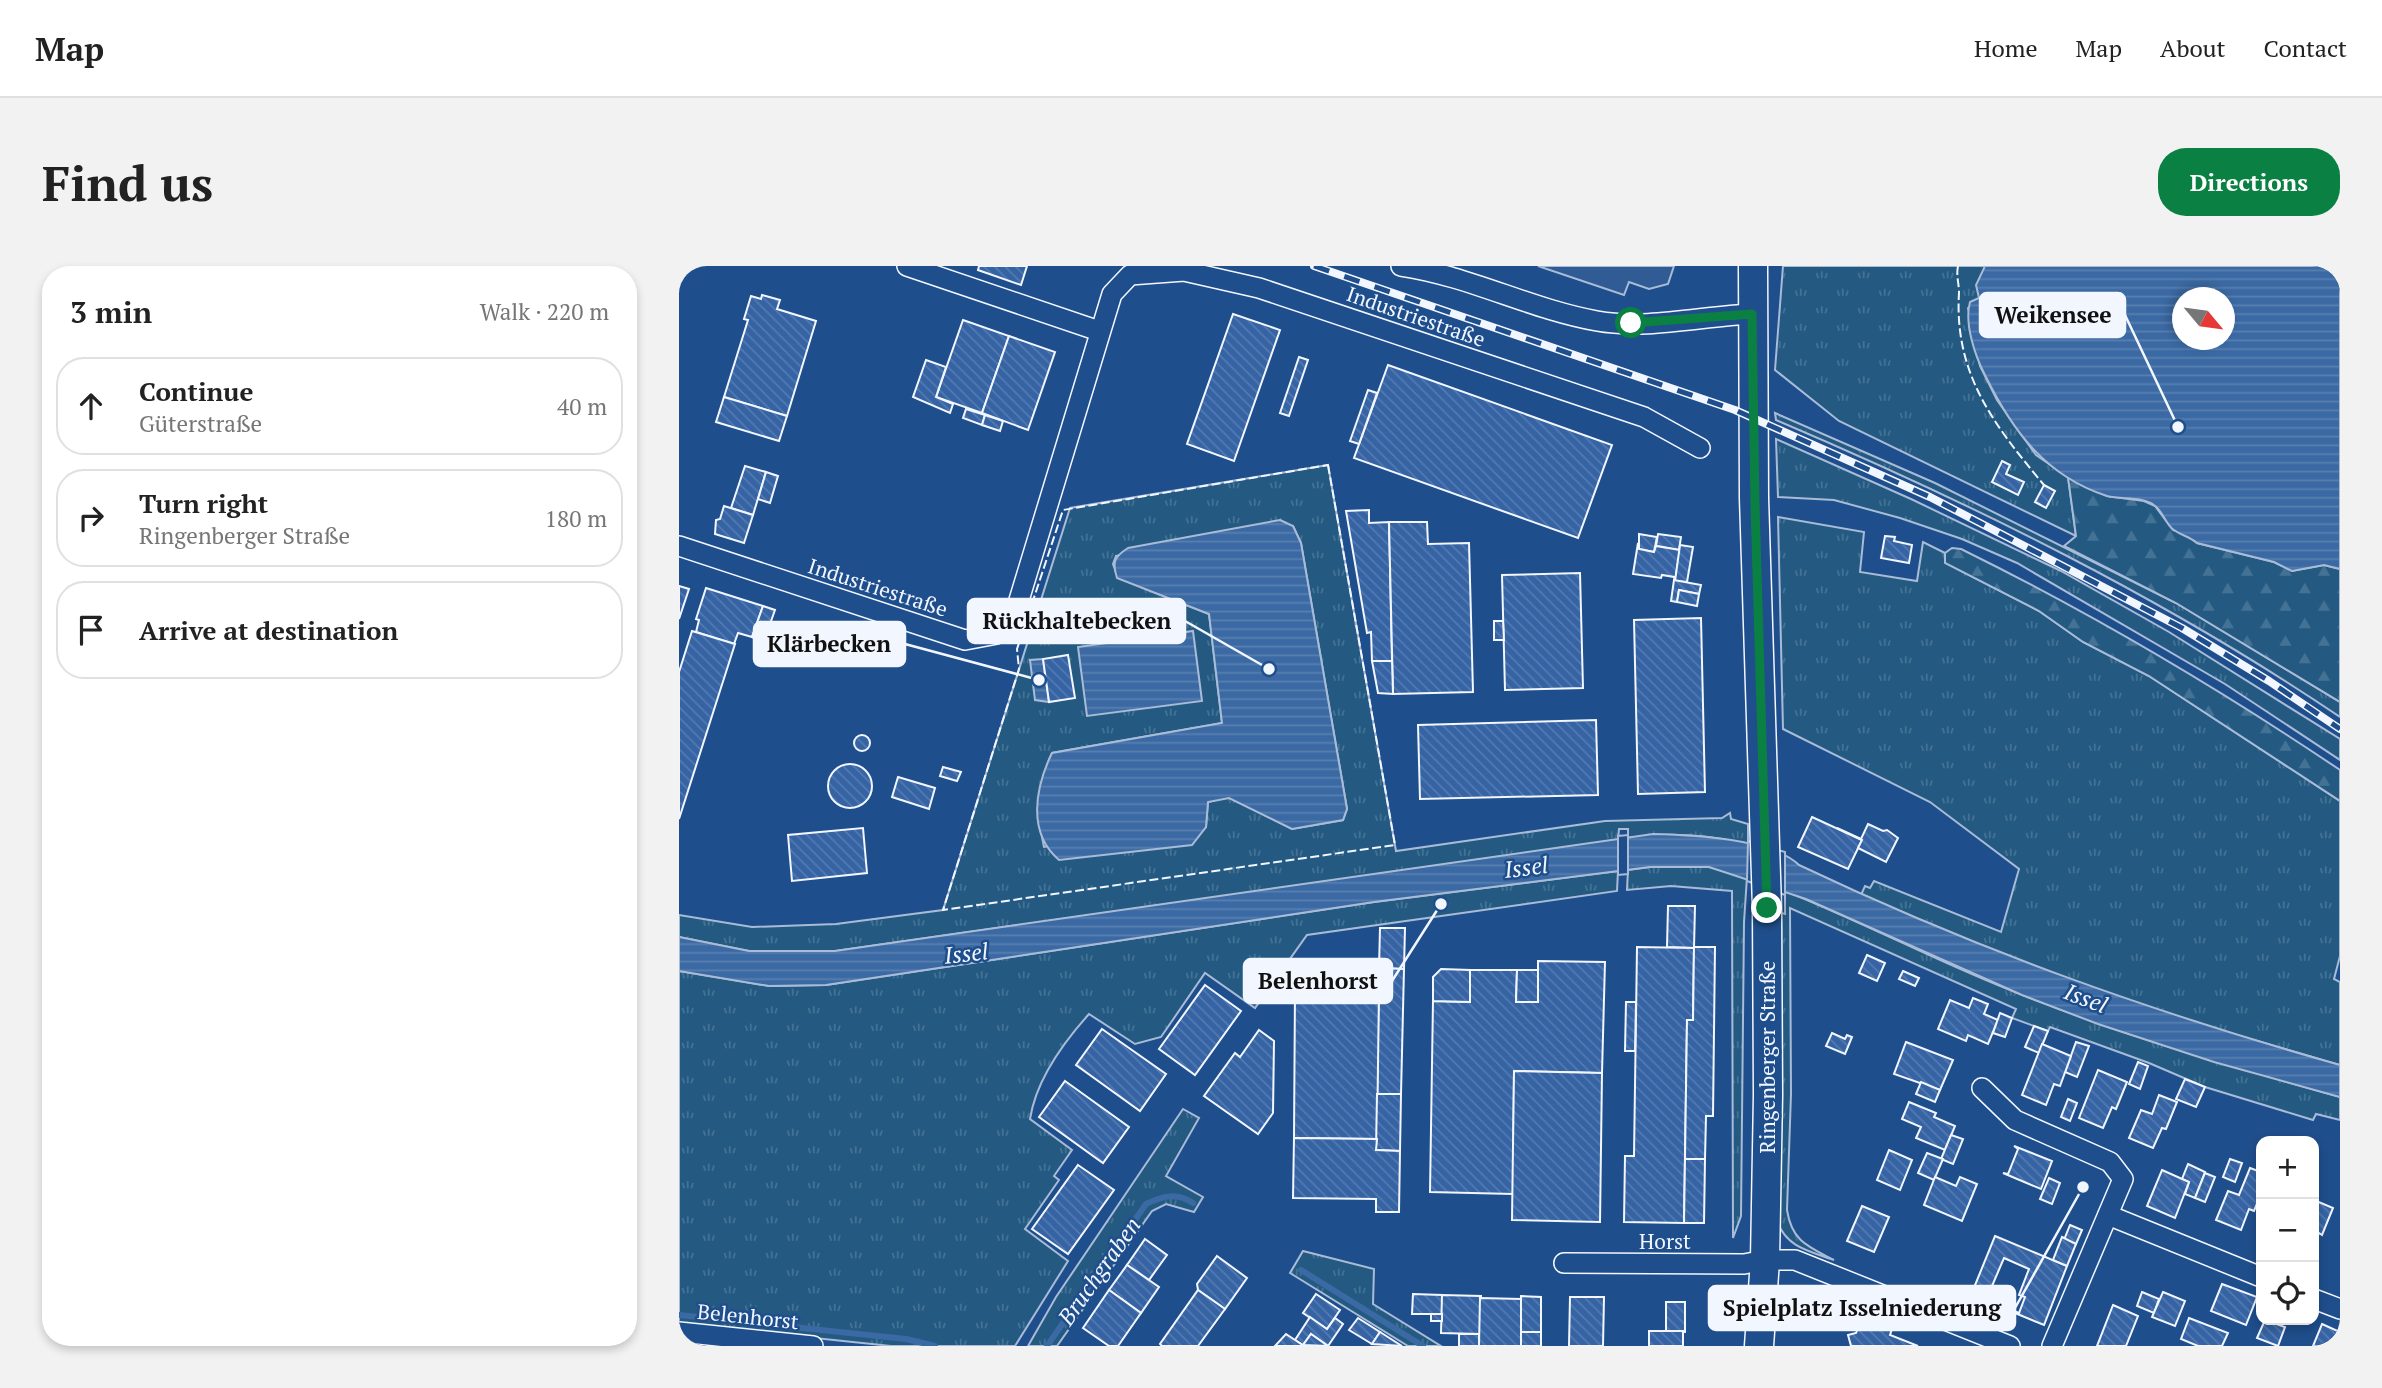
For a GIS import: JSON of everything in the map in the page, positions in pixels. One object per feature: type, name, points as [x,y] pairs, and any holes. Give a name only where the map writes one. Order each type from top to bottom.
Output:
[{"type":"main road","name":"Ringenberger Straße","points":[[1753,266],[1755,505],[1767,908],[1765,1260],[1759,1346]]},
{"type":"street","points":[[907,266],[1099,331]]},
{"type":"street","points":[[1401,266],[1440,272],[1568,315],[1600,322],[1631,323],[1752,314]]},
{"type":"street","name":"Industriestraße","points":[[679,547],[965,640],[997,635],[1016,610],[1112,294],[1130,275],[1184,271],[1259,288],[1631,412],[1700,448]]},
{"type":"street","points":[[1982,1088],[2015,1120],[2110,1162],[2123,1179],[2052,1346]]},
{"type":"street","points":[[2108,1215],[2256,1275]]},
{"type":"street","name":"Horst","points":[[1564,1263],[1744,1264],[1765,1260],[1795,1260],[2010,1346]]},
{"type":"street","points":[[2319,1301],[2340,1309]]},
{"type":"street","name":"Belenhorst","points":[[679,1332],[813,1346]]},
{"type":"green space","points":[[1783,266],[1985,266],[1979,298],[1968,308],[1980,366],[1997,400],[2036,455],[2068,477],[2076,536],[1839,421],[1775,370]]},
{"type":"green space","points":[[1775,413],[1935,483],[2176,603],[2340,702],[2340,717],[2273,673],[2136,593],[1994,519],[1776,420]]},
{"type":"green space","points":[[1776,439],[1911,499],[2061,571],[2169,632],[2340,739],[2340,760],[2225,684],[2017,563],[1962,539],[1900,518],[1834,500],[1778,497]]},
{"type":"green space","points":[[1328,465],[1396,851],[1605,821],[1722,818],[1730,813],[1731,819],[1748,824],[1748,845],[1719,838],[1688,835],[1628,838],[1628,829],[1619,829],[1618,840],[1606,842],[835,951],[749,951],[679,937],[679,915],[752,927],[836,924],[943,910],[1070,508]],"holes":[[[1293,526],[1301,543],[1347,809],[1343,820],[1292,829],[1229,797],[1208,802],[1206,827],[1044,847],[1039,799],[1043,777],[1052,753],[1222,723],[1209,614],[1118,578],[1113,564],[1116,556]]]},
{"type":"green space","points":[[2068,477],[2107,496],[2144,501],[2155,506],[2173,530],[2187,535],[2197,543],[2274,562],[2292,571],[2324,565],[2340,569],[2340,702],[2176,603],[2064,546],[2076,536]]},
{"type":"green space","points":[[1778,517],[1864,532],[1860,572],[1917,581],[1923,542],[1945,553],[1946,563],[2039,611],[2083,642],[2149,676],[2340,801],[2340,956],[2334,979],[2340,982],[2340,1065],[2178,1018],[2037,969],[1861,895],[1865,886],[1870,888],[1874,881],[2001,932],[2019,869],[1930,802],[1783,729]]},
{"type":"green space","points":[[1952,548],[1961,549],[2107,626],[2294,740],[2340,770],[2340,801],[2149,676],[2083,642],[2039,611],[1945,563],[1945,553]]},
{"type":"green space","points":[[1650,867],[1709,867],[1747,877],[1744,922],[1741,1216],[1733,1238],[1732,891],[1671,886],[1627,890],[1628,870]]},
{"type":"green space","points":[[1618,871],[1617,891],[1307,935],[1255,1008],[1205,973],[1161,1037],[1135,1044],[1089,1014],[1052,1063],[1033,1104],[1030,1119],[1072,1150],[1054,1176],[1059,1180],[1025,1229],[1068,1261],[1015,1346],[891,1346],[679,1324],[679,971],[769,986],[826,985],[1374,902]]},
{"type":"green space","points":[[1785,891],[1994,984],[2064,1011],[2181,1051],[2340,1097],[2340,1120],[2316,1114],[2313,1120],[2205,1087],[2149,1063],[2050,1027],[2048,1031],[2012,1018],[2016,1009],[1790,908],[1791,1094],[1787,1210],[1797,1236],[1809,1247],[1834,1260],[1808,1251],[1793,1243],[1777,1221],[1778,912],[1785,914]]},
{"type":"green space","points":[[1183,1109],[1199,1118],[1166,1176],[1203,1197],[1194,1212],[1166,1204],[1152,1211],[1057,1346],[1028,1346],[1056,1297]]},
{"type":"green space","points":[[1303,1251],[1374,1269],[1373,1304],[1441,1346],[1408,1346],[1290,1273]]},
{"type":"shaded area","points":[[1538,266],[1674,266],[1668,284],[1649,289],[1629,282],[1624,295]]},
{"type":"water","points":[[1985,266],[2340,266],[2340,569],[2324,565],[2292,571],[2274,562],[2197,543],[2171,528],[2157,508],[2149,502],[2107,496],[2085,487],[2048,463],[2019,432],[1995,395],[1978,359],[1968,320],[1970,302],[1979,298],[1976,285]]},
{"type":"water","points":[[1280,520],[1293,526],[1301,543],[1347,809],[1343,820],[1292,829],[1229,798],[1208,802],[1206,827],[1192,845],[1059,860],[1042,837],[1037,810],[1041,781],[1052,753],[1222,723],[1209,614],[1117,578],[1117,557],[1128,548]]},
{"type":"water","points":[[1193,631],[1202,701],[1087,716],[1078,647]]},
{"type":"water","points":[[1043,659],[1049,702],[1035,700],[1030,660]]},
{"type":"water","name":"Issel","points":[[1653,834],[1730,840],[1770,849],[1799,865],[1932,925],[2065,977],[2200,1023],[2340,1065],[2340,1097],[2214,1062],[2098,1024],[2022,995],[1806,899],[1709,867],[1650,867],[1374,902],[826,985],[769,986],[679,971],[679,937],[749,951],[835,951]]},
{"type":"pier","points":[[1628,835],[1628,874],[1618,875],[1618,836]]},
{"type":"pier","points":[[1748,841],[1785,852],[1785,895],[1747,881]]},
{"type":"building","points":[[979,266],[1027,266],[1021,285],[978,270]]},
{"type":"building","points":[[762,295],[780,300],[777,309],[816,321],[787,416],[724,397],[748,320],[744,319],[751,296],[761,299]]},
{"type":"building","points":[[1233,314],[1280,330],[1234,461],[1187,444]]},
{"type":"building","points":[[963,320],[1009,336],[982,413],[936,397]]},
{"type":"building","points":[[1009,336],[1055,352],[1028,430],[982,413]]},
{"type":"building","points":[[1299,357],[1308,360],[1289,416],[1280,413]]},
{"type":"building","points":[[926,360],[946,367],[936,397],[953,404],[950,413],[913,397]]},
{"type":"building","points":[[1388,365],[1612,445],[1578,538],[1354,458]]},
{"type":"building","points":[[1368,390],[1377,393],[1359,444],[1350,441]]},
{"type":"building","points":[[724,397],[787,416],[779,441],[716,422]]},
{"type":"building","points":[[966,409],[985,415],[982,425],[963,418]]},
{"type":"building","points":[[985,415],[1003,421],[1000,431],[982,425]]},
{"type":"building","points":[[2002,461],[2010,465],[2006,474],[2024,482],[2018,495],[1992,482]]},
{"type":"building","points":[[745,466],[766,472],[753,515],[731,508]]},
{"type":"building","points":[[766,472],[778,476],[770,503],[758,499]]},
{"type":"building","points":[[2044,485],[2055,491],[2046,508],[2035,502]]},
{"type":"building","points":[[724,506],[753,515],[744,543],[715,534],[716,520],[720,519]]},
{"type":"building","points":[[1369,510],[1369,523],[1389,522],[1392,661],[1372,661],[1371,632],[1367,633],[1346,511]]},
{"type":"building","points":[[1389,522],[1427,522],[1428,544],[1469,543],[1473,692],[1393,694]]},
{"type":"building","points":[[1639,534],[1657,537],[1654,552],[1639,549]]},
{"type":"building","points":[[1658,534],[1681,537],[1679,550],[1656,546]]},
{"type":"building","points":[[1885,536],[1895,537],[1894,541],[1912,545],[1909,563],[1881,558]]},
{"type":"building","points":[[1638,543],[1639,549],[1654,552],[1656,546],[1680,550],[1675,581],[1674,577],[1662,575],[1661,578],[1633,574]]},
{"type":"building","points":[[1680,545],[1693,547],[1687,582],[1675,581]]},
{"type":"building","points":[[1580,573],[1583,688],[1505,690],[1502,575]]},
{"type":"building","points":[[1674,580],[1701,585],[1699,594],[1679,590],[1677,602],[1671,601]]},
{"type":"building","points":[[679,586],[689,589],[679,619]]},
{"type":"building","points":[[706,588],[763,606],[752,637],[738,633],[734,644],[696,632],[699,620],[696,619]]},
{"type":"building","points":[[1679,590],[1699,594],[1697,606],[1677,602]]},
{"type":"building","points":[[763,606],[775,610],[764,641],[752,637]]},
{"type":"building","points":[[1701,618],[1705,792],[1638,794],[1634,620]]},
{"type":"building","points":[[1494,621],[1503,621],[1504,640],[1494,640]]},
{"type":"building","points":[[692,631],[735,644],[679,819],[679,672]]},
{"type":"building","points":[[1068,655],[1075,698],[1049,702],[1043,659]]},
{"type":"building","points":[[1372,661],[1392,661],[1393,694],[1378,693]]},
{"type":"building","points":[[1596,720],[1598,795],[1420,799],[1418,725]]},
{"type":"building","points":[[862,735],[870,743],[862,751],[854,743]]},
{"type":"building","points":[[850,764],[865,771],[872,786],[865,801],[850,808],[835,801],[828,786],[835,771]]},
{"type":"building","points":[[943,767],[961,772],[957,781],[940,776]]},
{"type":"building","points":[[898,777],[935,788],[929,809],[892,797]]},
{"type":"building","points":[[1812,817],[1862,840],[1848,869],[1798,847]]},
{"type":"building","points":[[1868,824],[1883,831],[1887,830],[1898,838],[1886,862],[1858,848],[1862,840],[1837,828],[1861,839]]},
{"type":"building","points":[[863,828],[867,873],[792,881],[788,835]]},
{"type":"building","points":[[1668,906],[1695,906],[1694,948],[1667,947]]},
{"type":"building","points":[[1380,928],[1405,928],[1404,969],[1379,968]]},
{"type":"building","points":[[1637,947],[1694,948],[1693,1020],[1687,1020],[1684,1223],[1624,1222],[1625,1156],[1634,1156]]},
{"type":"building","points":[[1694,947],[1715,947],[1713,1116],[1706,1116],[1705,1159],[1685,1159],[1687,1020],[1693,1020]]},
{"type":"building","points":[[1867,955],[1885,963],[1877,981],[1859,973]]},
{"type":"building","points":[[1538,961],[1605,962],[1602,1073],[1514,1071],[1513,1194],[1430,1192],[1433,1001],[1470,1002],[1470,970],[1517,970],[1516,1002],[1538,1002]]},
{"type":"building","points":[[1379,968],[1404,969],[1401,1094],[1377,1094]]},
{"type":"building","points":[[1441,969],[1470,970],[1470,1002],[1433,1001],[1433,977]]},
{"type":"building","points":[[1517,970],[1538,970],[1538,1002],[1516,1002]]},
{"type":"building","points":[[1903,971],[1919,978],[1915,986],[1899,979]]},
{"type":"building","points":[[1205,985],[1241,1011],[1195,1075],[1159,1049]]},
{"type":"building","points":[[1295,989],[1379,991],[1377,1139],[1294,1138]]},
{"type":"building","points":[[1973,998],[1988,1004],[1984,1014],[1998,1020],[1988,1044],[1968,1035],[1966,1041],[1938,1029],[1950,1000],[1969,1008]]},
{"type":"building","points":[[1626,1002],[1636,1002],[1635,1051],[1625,1051]]},
{"type":"building","points":[[2000,1013],[2012,1018],[2005,1037],[1993,1033]]},
{"type":"building","points":[[2034,1026],[2048,1031],[2039,1053],[2025,1047]]},
{"type":"building","points":[[1102,1029],[1166,1074],[1140,1111],[1076,1065]]},
{"type":"building","points":[[1259,1030],[1274,1041],[1273,1113],[1258,1134],[1204,1096],[1235,1053],[1240,1057]]},
{"type":"building","points":[[1832,1033],[1845,1039],[1847,1035],[1852,1037],[1845,1054],[1826,1046]]},
{"type":"building","points":[[1906,1042],[1953,1060],[1940,1090],[1894,1074]]},
{"type":"building","points":[[2076,1042],[2089,1046],[2077,1077],[2065,1072]]},
{"type":"building","points":[[2042,1044],[2071,1056],[2060,1086],[2054,1084],[2046,1105],[2022,1095]]},
{"type":"building","points":[[2138,1062],[2148,1066],[2140,1089],[2129,1084]]},
{"type":"building","points":[[2098,1070],[2127,1082],[2116,1109],[2112,1107],[2103,1128],[2079,1118]]},
{"type":"building","points":[[1514,1071],[1602,1073],[1600,1222],[1512,1220]]},
{"type":"building","points":[[2185,1079],[2205,1087],[2196,1107],[2176,1099]]},
{"type":"building","points":[[1065,1081],[1129,1127],[1103,1163],[1039,1117]]},
{"type":"building","points":[[1921,1082],[1940,1090],[1935,1102],[1916,1094]]},
{"type":"building","points":[[1377,1094],[1401,1094],[1400,1151],[1376,1150]]},
{"type":"building","points":[[2159,1095],[2177,1102],[2166,1129],[2162,1128],[2153,1148],[2129,1138],[2141,1110],[2152,1114]]},
{"type":"building","points":[[2068,1099],[2077,1103],[2070,1121],[2061,1117]]},
{"type":"building","points":[[1909,1102],[1936,1113],[1934,1117],[1955,1126],[1945,1150],[1916,1138],[1921,1127],[1902,1119]]},
{"type":"building","points":[[1951,1135],[1963,1139],[1953,1164],[1941,1159]]},
{"type":"building","points":[[1294,1138],[1377,1139],[1376,1150],[1400,1151],[1399,1212],[1376,1212],[1376,1199],[1293,1198]]},
{"type":"building","points":[[2014,1146],[2052,1161],[2041,1189],[2003,1173],[2008,1174],[2018,1149]]},
{"type":"building","points":[[1889,1150],[1912,1160],[1900,1190],[1877,1180]]},
{"type":"building","points":[[1927,1153],[1943,1159],[1934,1180],[1918,1173]]},
{"type":"building","points":[[1685,1159],[1705,1159],[1704,1223],[1684,1223]]},
{"type":"building","points":[[2230,1159],[2242,1163],[2235,1182],[2223,1177]]},
{"type":"building","points":[[2188,1164],[2205,1172],[2195,1198],[2185,1194],[2189,1182],[2182,1179]]},
{"type":"building","points":[[1078,1165],[1114,1190],[1068,1254],[1032,1229]]},
{"type":"building","points":[[2250,1168],[2256,1170],[2256,1206],[2254,1211],[2249,1209],[2241,1230],[2216,1220],[2228,1191],[2239,1195]]},
{"type":"building","points":[[2162,1170],[2189,1182],[2175,1218],[2147,1206]]},
{"type":"building","points":[[2205,1173],[2215,1177],[2205,1202],[2195,1198]]},
{"type":"building","points":[[1935,1177],[1956,1186],[1960,1177],[1977,1184],[1962,1221],[1924,1205]]},
{"type":"building","points":[[2049,1178],[2060,1183],[2052,1204],[2040,1199]]},
{"type":"building","points":[[2319,1202],[2333,1208],[2322,1235],[2319,1233]]},
{"type":"building","points":[[1862,1206],[1889,1217],[1874,1252],[1847,1241]]},
{"type":"building","points":[[2070,1225],[2082,1230],[2076,1244],[2064,1240]]},
{"type":"building","points":[[1995,1236],[2067,1266],[2044,1325],[1971,1295]],"holes":[[[2004,1258],[2029,1269],[2019,1295],[2025,1297],[2019,1313],[1986,1300]]]},
{"type":"building","points":[[2062,1237],[2076,1244],[2067,1266],[2053,1260]]},
{"type":"building","points":[[1145,1239],[1167,1255],[1149,1280],[1127,1265]]},
{"type":"building","points":[[1217,1256],[1247,1278],[1225,1309],[1198,1290],[1197,1284]]},
{"type":"building","points":[[1127,1265],[1159,1287],[1141,1313],[1109,1290]]},
{"type":"building","points":[[2222,1284],[2256,1297],[2246,1325],[2211,1311]]},
{"type":"building","points":[[1109,1290],[1141,1313],[1118,1346],[1109,1346],[1083,1328]]},
{"type":"building","points":[[1198,1290],[1225,1309],[1198,1346],[1162,1346],[1160,1344]]},
{"type":"building","points":[[2142,1292],[2159,1299],[2154,1313],[2137,1306]]},
{"type":"building","points":[[2163,1292],[2185,1301],[2175,1326],[2152,1317]]},
{"type":"building","points":[[1316,1294],[1340,1310],[1327,1329],[1303,1313]]},
{"type":"building","points":[[1413,1294],[1442,1295],[1442,1314],[1412,1314]]},
{"type":"building","points":[[1442,1295],[1481,1296],[1480,1334],[1441,1333]]},
{"type":"building","points":[[1521,1296],[1541,1297],[1541,1332],[1520,1332]]},
{"type":"building","points":[[1570,1297],[1604,1297],[1603,1346],[1569,1346]]},
{"type":"building","points":[[1480,1298],[1521,1299],[1521,1346],[1479,1346]]},
{"type":"building","points":[[1666,1302],[1685,1302],[1685,1332],[1666,1331]]},
{"type":"building","points":[[2113,1305],[2138,1316],[2126,1346],[2097,1346]]},
{"type":"building","points":[[1431,1314],[1442,1314],[1442,1321],[1431,1321]]},
{"type":"building","points":[[1310,1317],[1327,1329],[1335,1318],[1343,1324],[1328,1346],[1311,1334],[1303,1345],[1295,1340]]},
{"type":"building","points":[[1358,1318],[1380,1332],[1372,1344],[1349,1330]]},
{"type":"building","points":[[2189,1318],[2228,1333],[2222,1346],[2198,1346],[2181,1339]]},
{"type":"building","points":[[1873,1321],[1886,1324],[1892,1329],[1890,1335],[1918,1346],[1851,1346],[1848,1335],[1856,1333],[1860,1323],[1871,1327]]},
{"type":"building","points":[[2322,1324],[2340,1332],[2336,1346],[2313,1346]]},
{"type":"building","points":[[2263,1325],[2285,1327],[2278,1346],[2257,1338]]},
{"type":"building","points":[[1649,1331],[1683,1331],[1683,1346],[1649,1346]]},
{"type":"building","points":[[1380,1332],[1402,1346],[1372,1344]]},
{"type":"building","points":[[1521,1332],[1541,1332],[1541,1346],[1521,1346]]},
{"type":"building","points":[[1286,1334],[1304,1346],[1275,1346]]},
{"type":"building","points":[[1311,1334],[1328,1346],[1303,1345]]},
{"type":"building","points":[[1459,1334],[1479,1334],[1479,1346],[1459,1346]]},
{"type":"waterway","name":"Bruchgraben","points":[[1047,1346],[1146,1204],[1169,1196],[1181,1197],[1193,1203]]},
{"type":"waterway","name":"Bruchgraben","points":[[1301,1270],[1423,1346]]},
{"type":"waterway","name":"Bruchgraben","points":[[679,1315],[906,1339],[935,1346]]},
{"type":"railway","points":[[1314,266],[1735,410],[1930,497],[2182,628],[2269,681],[2340,729]]},
{"type":"fence","points":[[1958,266],[1959,322],[1963,349],[1971,374],[1994,419],[2044,485]]},
{"type":"fence","points":[[1328,465],[1395,845],[943,910],[1019,669],[1017,649],[1063,510],[1328,465]]},
{"type":"place","name":"Weikensee","points":[[2178,427]]},
{"type":"place","name":"Rückhaltebecken","points":[[1269,669]]},
{"type":"place","name":"Klärbecken","points":[[1039,680]]},
{"type":"place","name":"Belenhorst","points":[[1441,904]]},
{"type":"place","name":"Spielplatz Isselniederung","points":[[2083,1187]]},
{"type":"route","points":[[1631,323],[1752,314],[1767,908]]}]
